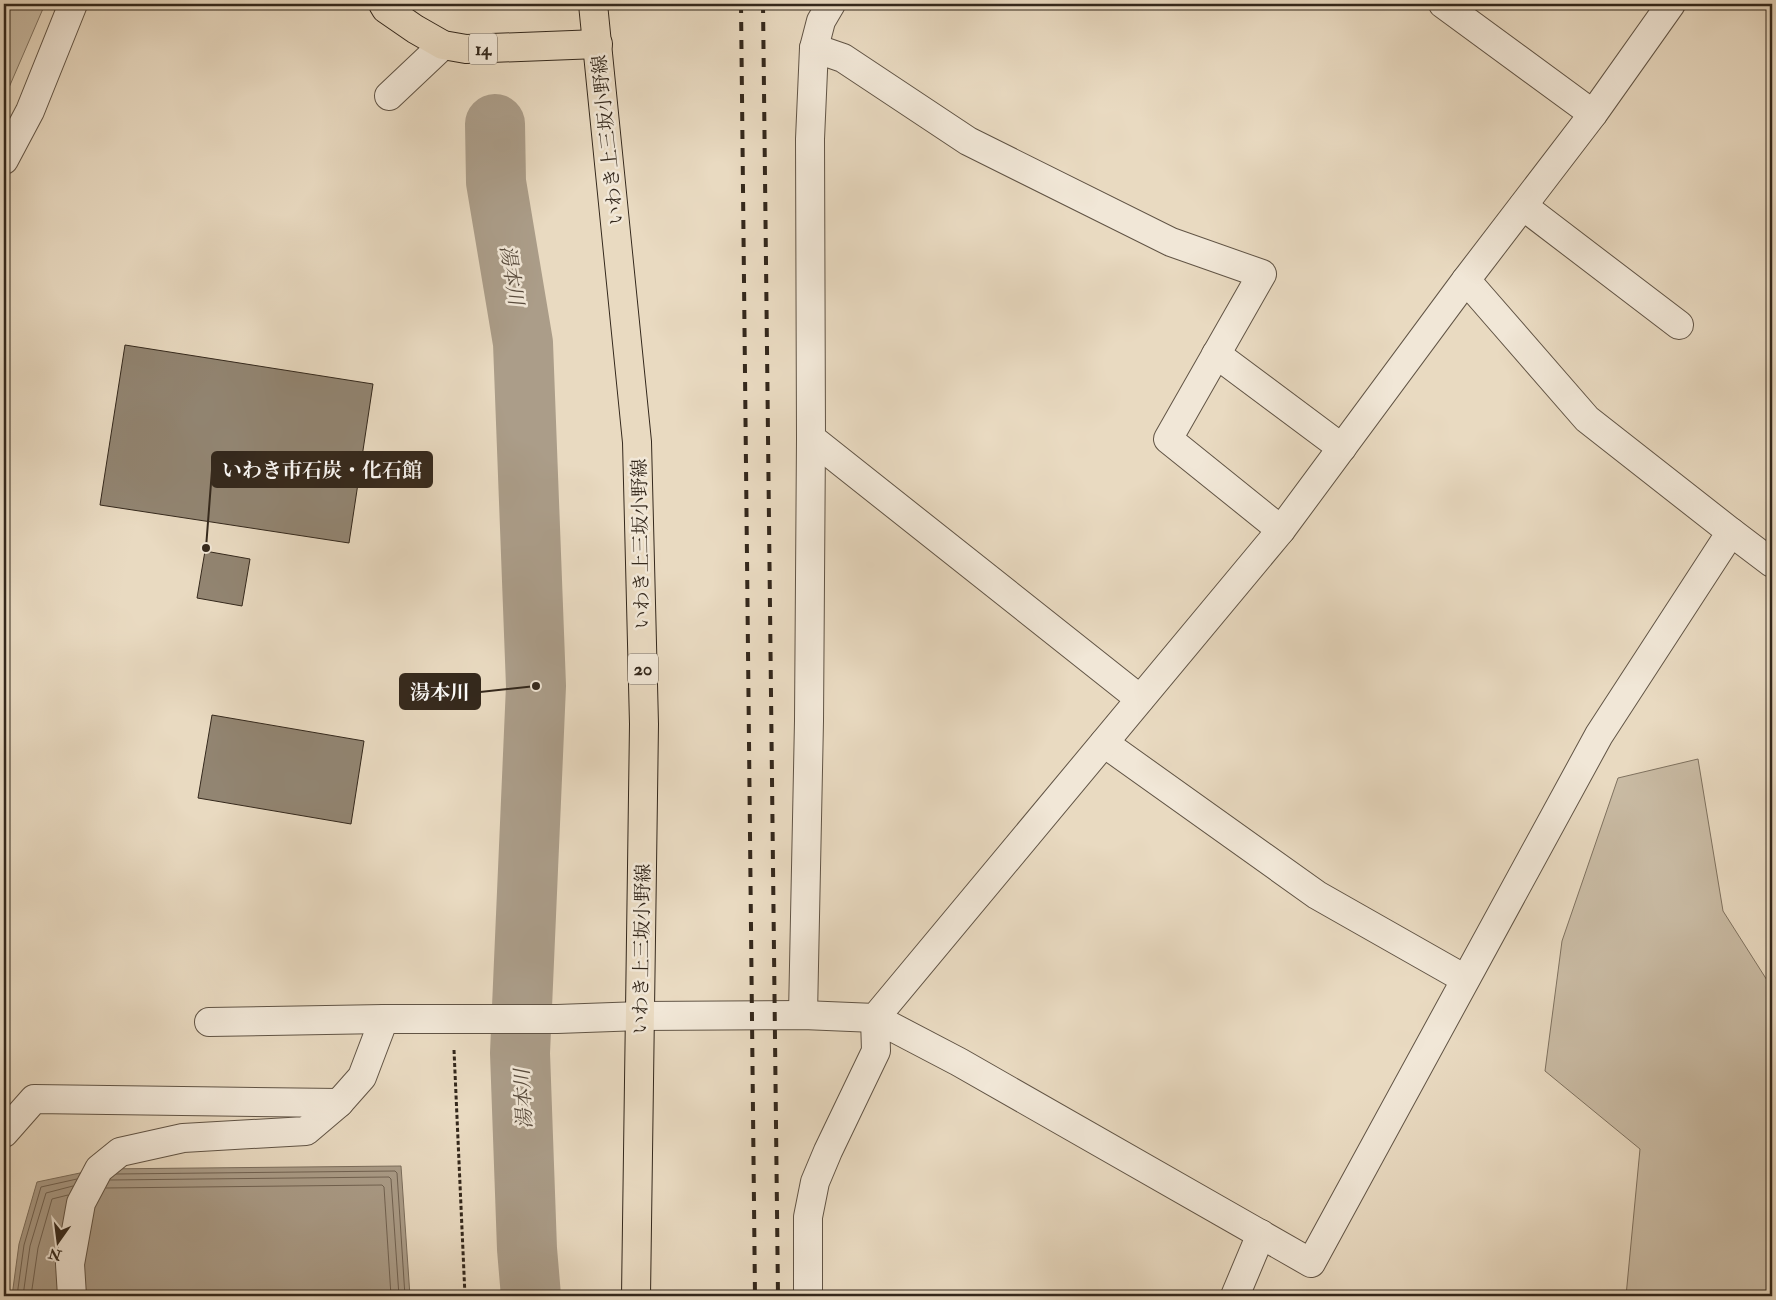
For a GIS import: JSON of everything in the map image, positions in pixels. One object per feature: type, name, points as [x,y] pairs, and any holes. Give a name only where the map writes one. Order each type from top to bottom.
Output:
[{"type":"main road","name":"14","points":[[383,4],[415,29],[443,45],[466,50],[598,44]]},
{"type":"main road","name":"いわき上三坂小野線","points":[[593,4],[638,442],[644,724],[636,1296]]},
{"type":"street","points":[[4,160],[30,111],[73,4]]},
{"type":"street","points":[[803,1015],[809,721],[811,438],[810,139],[814,48],[821,21],[831,4]]},
{"type":"street","points":[[1443,4],[1593,114]]},
{"type":"street","points":[[808,1296],[808,1217],[815,1182],[876,1051],[875,1018],[1282,530],[1466,280],[1593,114],[1671,4]]},
{"type":"street","points":[[389,96],[443,45]]},
{"type":"street","points":[[814,48],[843,58],[968,141],[1171,242],[1262,274],[1168,439],[1282,530]]},
{"type":"street","points":[[1523,206],[1679,325]]},
{"type":"street","points":[[1466,280],[1587,419],[1772,563]]},
{"type":"street","points":[[1216,354],[1342,448]]},
{"type":"street","points":[[811,438],[1140,699]]},
{"type":"street","points":[[209,1022],[384,1018],[464,1020],[803,1015],[875,1018],[959,1062],[1311,1263],[1598,735],[1731,532]]},
{"type":"street","points":[[1104,743],[1317,895],[1465,979]]},
{"type":"street","points":[[72,1296],[70,1264],[81,1203],[99,1169],[120,1152],[183,1138],[306,1131],[339,1103],[362,1076],[384,1018]]},
{"type":"street","points":[[4,1133],[34,1099],[339,1103]]},
{"type":"street","points":[[1235,1296],[1260,1234]]},
{"type":"path","points":[[464,1020],[465,1296]]},
{"type":"shaded area","points":[[4,4],[45,4],[4,99]]},
{"type":"shaded area","points":[[1698,759],[1723,911],[1772,988],[1772,1296],[1626,1296],[1640,1149],[1545,1071],[1562,941],[1618,778]]},
{"type":"water","points":[[401,1166],[410,1296],[12,1296],[19,1244],[37,1182],[99,1169]]},
{"type":"building","points":[[125,345],[373,384],[349,543],[100,505]]},
{"type":"building","points":[[205,551],[250,559],[242,606],[197,598]]},
{"type":"building","points":[[212,715],[364,741],[351,824],[198,798]]},
{"type":"waterway","name":"湯本川","points":[[495,124],[496,182],[523,343],[536,686],[520,1053],[527,1249],[531,1296]]},
{"type":"waterway","points":[[501,1183],[524,1178]]},
{"type":"railway","points":[[741,4],[755,1296]]},
{"type":"railway","points":[[763,4],[778,1296]]},
{"type":"place","name":"いわき市石炭・化石館","points":[[206,548]]},
{"type":"place","name":"湯本川","points":[[536,686]]}]
